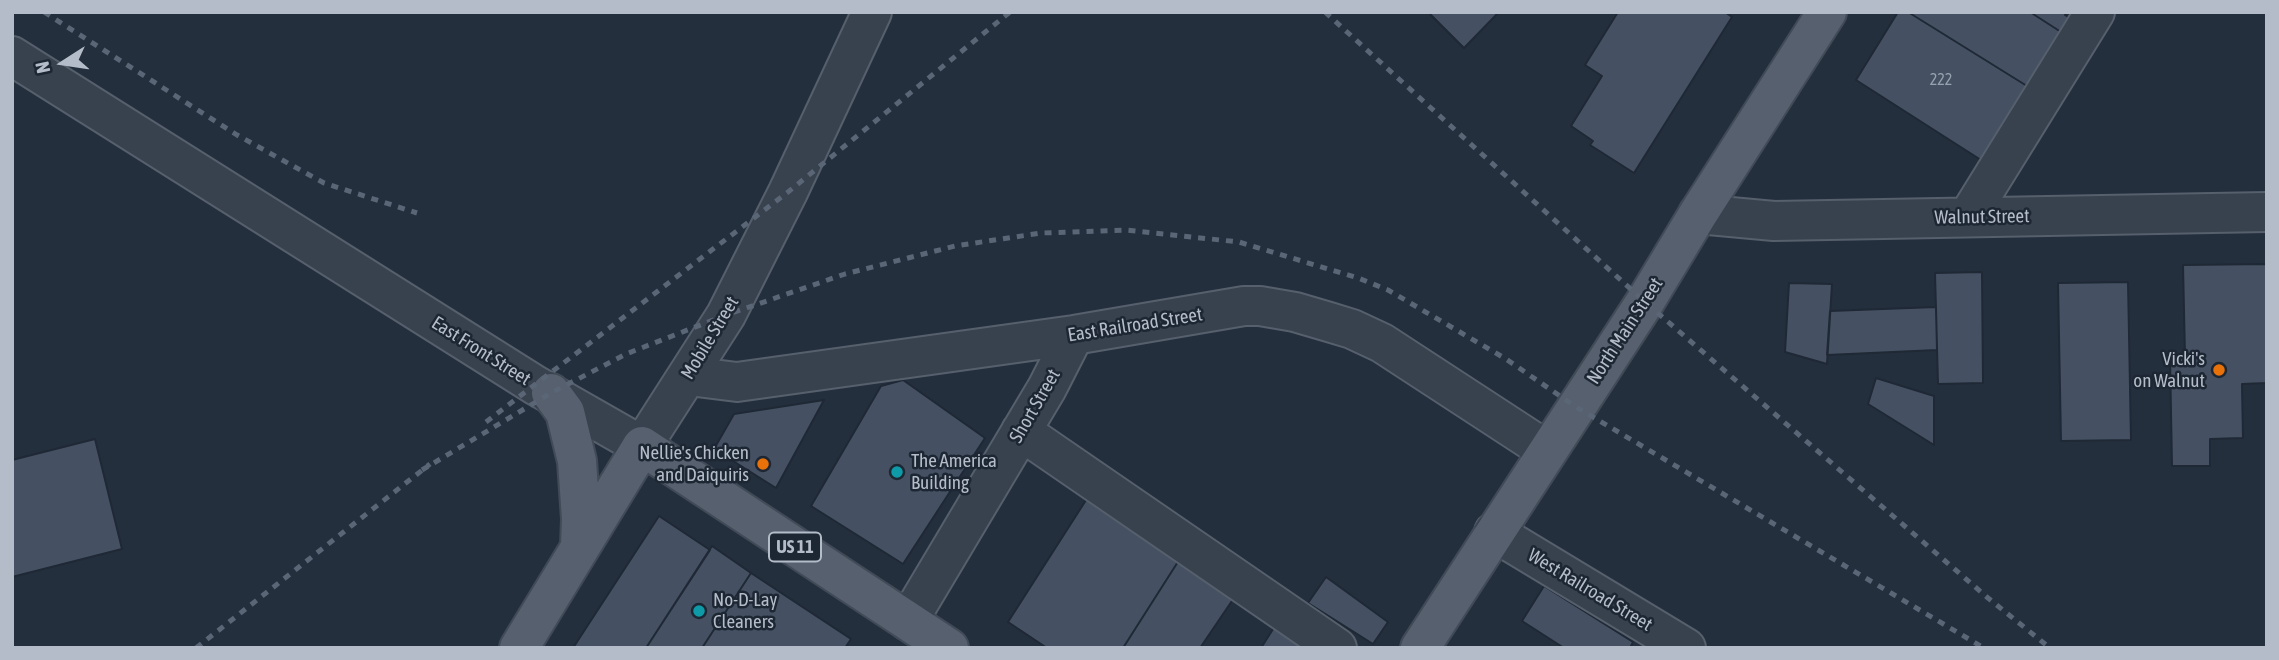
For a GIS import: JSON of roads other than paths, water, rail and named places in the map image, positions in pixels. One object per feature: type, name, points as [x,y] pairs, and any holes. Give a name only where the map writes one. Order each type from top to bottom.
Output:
[{"type":"main road","name":"North Main Street","points":[[1420,648],[1546,450],[1645,302],[1827,12]]},
{"type":"main road","points":[[551,393],[565,412],[577,461],[580,547]]},
{"type":"main road","name":"Mobile Street","points":[[523,646],[642,446]]},
{"type":"main road","name":"East Front Street","points":[[642,446],[949,648]]},
{"type":"street","name":"Mobile Street","points":[[642,446],[689,376],[758,255],[872,12]]},
{"type":"street","points":[[1968,217],[2095,12]]},
{"type":"street","name":"East Front Street","points":[[12,56],[490,357],[642,446]]},
{"type":"street","name":"Walnut Street","points":[[1698,214],[1774,221],[2267,212]]},
{"type":"street","name":"East Railroad Street","points":[[689,376],[737,382],[1074,335],[1244,306],[1260,306],[1295,312],[1352,329],[1382,342],[1546,450]]},
{"type":"street","name":"Short Street","points":[[908,621],[1047,388],[1074,335]]},
{"type":"street","points":[[1021,431],[1337,648]]},
{"type":"street","name":"West Railroad Street","points":[[1494,532],[1686,648]]},
{"type":"railway","points":[[44,12],[237,135],[324,183],[417,213]]},
{"type":"railway","points":[[486,422],[788,192],[1010,12]]},
{"type":"railway","points":[[1325,12],[1645,302],[1988,598],[2050,648]]},
{"type":"railway","points":[[422,470],[551,393],[626,354],[726,315],[845,274],[955,246],[1041,233],[1126,230],[1239,242],[1358,278],[1388,290],[1506,359],[1576,407],[1984,648]]},
{"type":"railway","points":[[196,648],[430,464]]},
{"type":"place","name":"Vicki's on Walnut","points":[[2219,370]]},
{"type":"place","name":"Nellie's Chicken and Daiquiris","points":[[763,464]]},
{"type":"place","name":"The America Building","points":[[897,472]]},
{"type":"place","name":"No-D-Lay Cleaners","points":[[699,611]]}]
